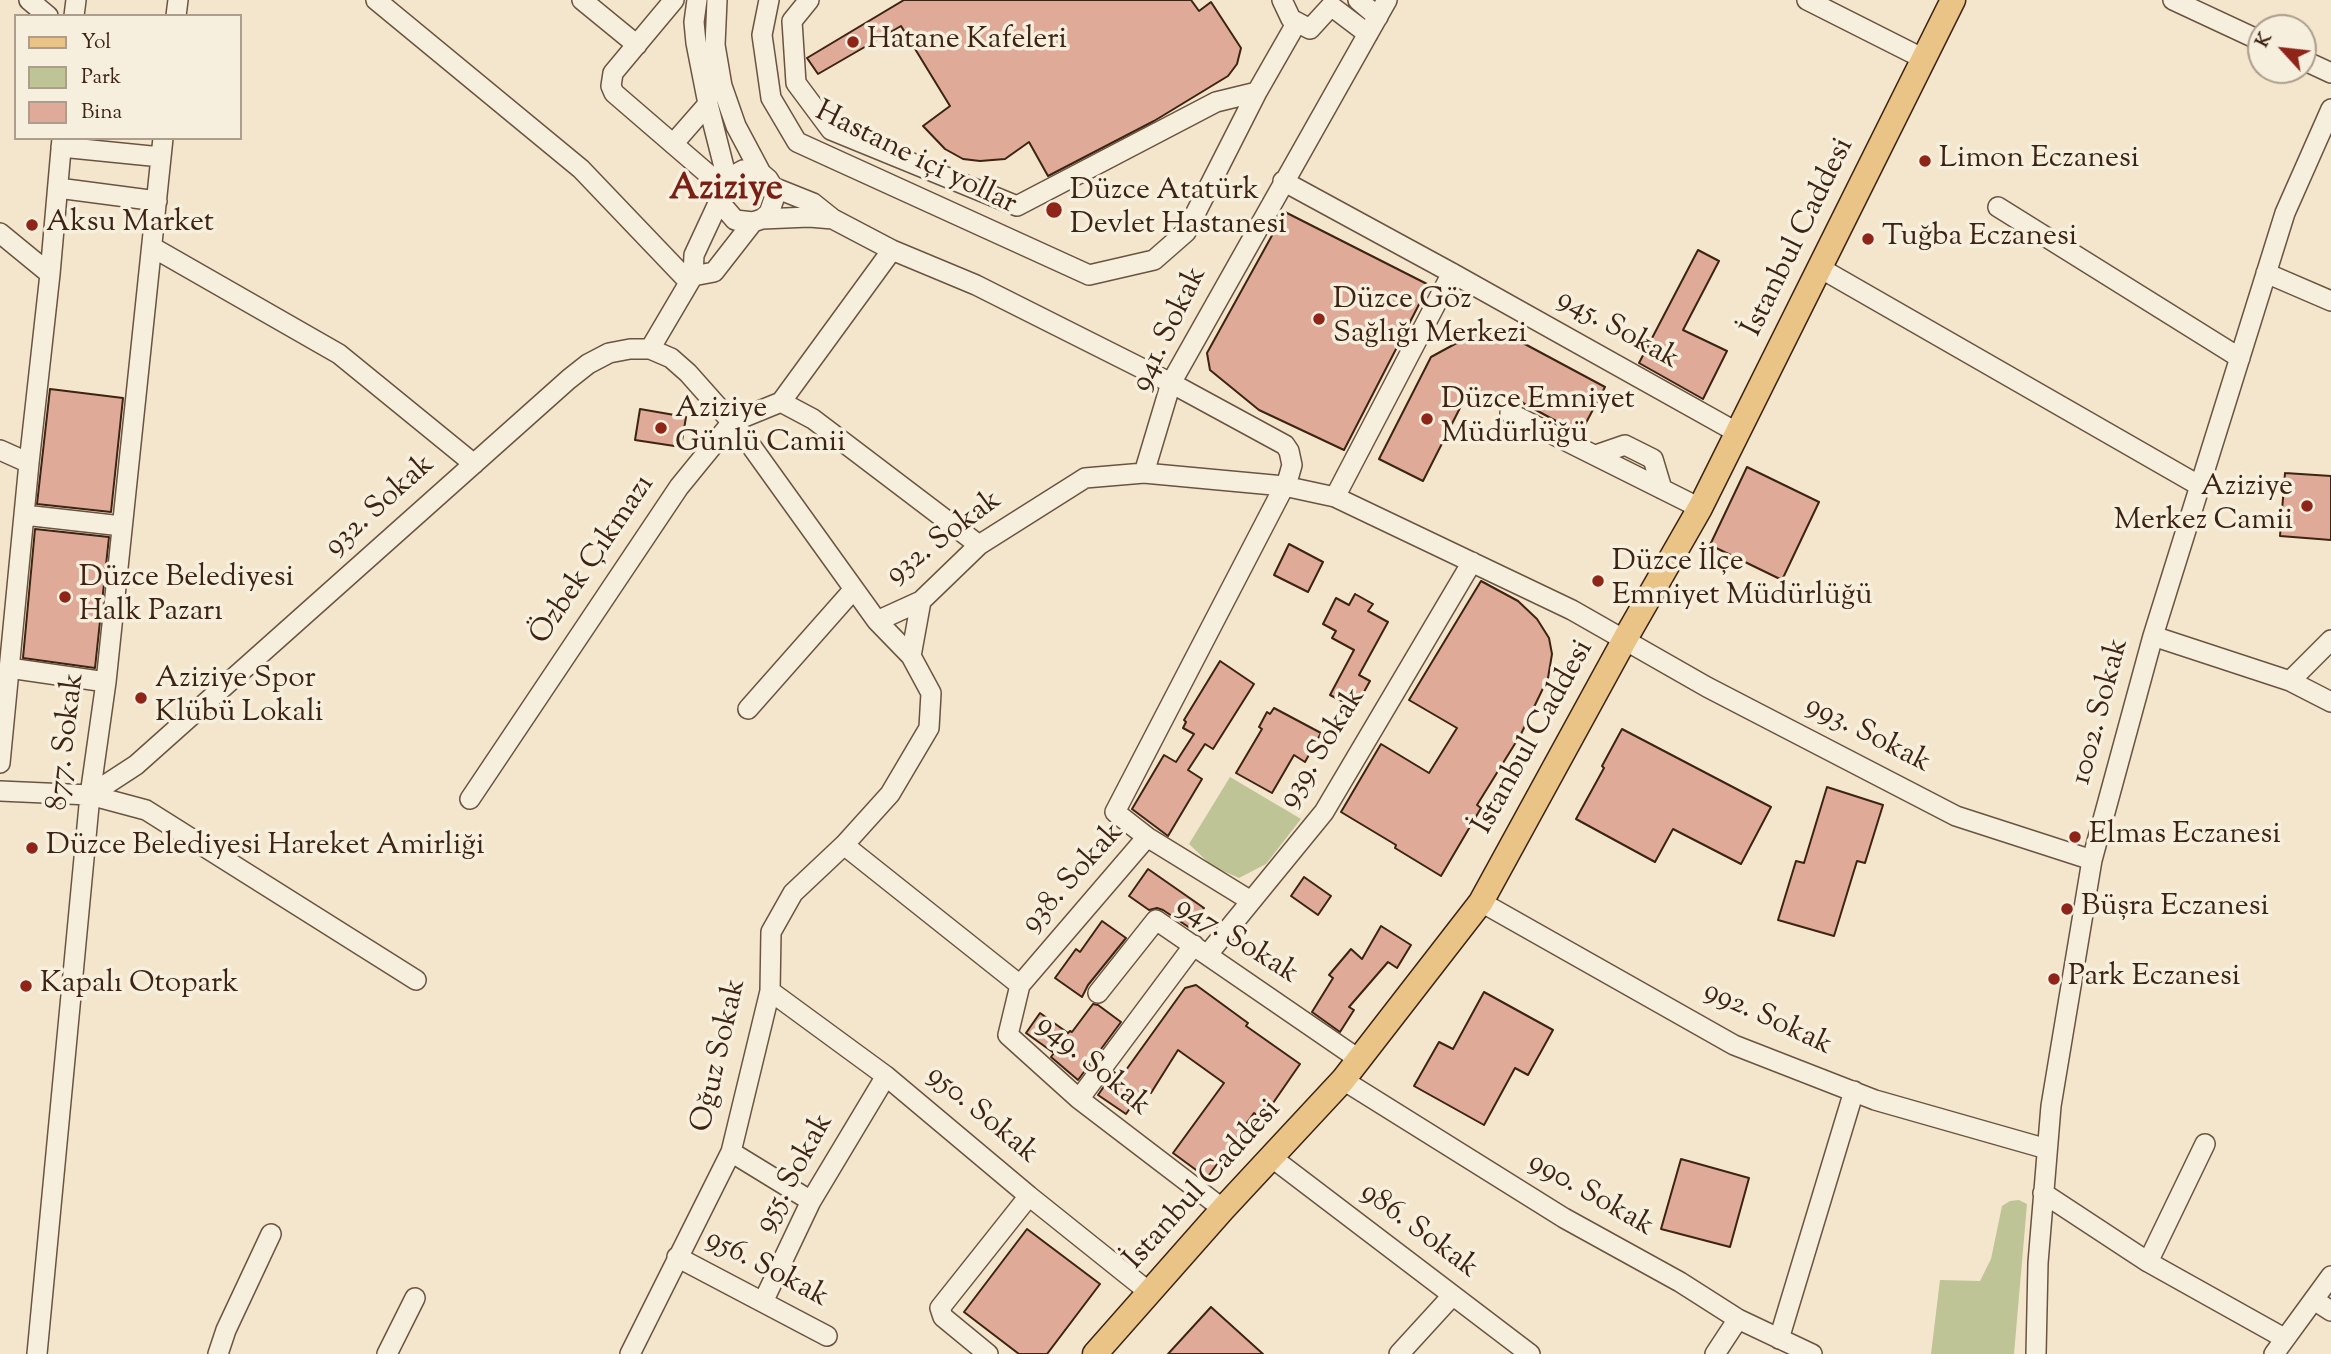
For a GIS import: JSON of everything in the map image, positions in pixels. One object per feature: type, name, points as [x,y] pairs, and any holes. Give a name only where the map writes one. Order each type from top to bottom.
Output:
[{"type":"main road","name":"İstanbul Caddesi","points":[[1095,1354],[1223,1209],[1343,1080],[1481,902],[1700,508],[1953,0]]},
{"type":"street","points":[[29,0],[46,14]]},
{"type":"street","points":[[376,0],[581,170],[691,279]]},
{"type":"street","points":[[582,0],[637,45]]},
{"type":"street","points":[[674,0],[613,73],[611,86],[614,93],[724,188]]},
{"type":"street","points":[[697,0],[694,22],[696,43],[724,188],[723,205],[735,220],[757,221],[785,217],[834,219]]},
{"type":"street","points":[[691,279],[714,272],[773,205],[767,180],[736,127],[722,86],[715,45],[717,0]]},
{"type":"street","name":"Hastane içi yollar","points":[[769,0],[762,34],[771,98],[797,142],[1089,275],[1154,260],[1186,232],[1256,92],[1297,22]]},
{"type":"street","name":"Hastane içi yollar","points":[[809,0],[792,21],[796,83],[831,130],[1017,206],[1216,102],[1256,92]]},
{"type":"street","points":[[1282,0],[1291,19],[1310,29],[1331,6],[1368,34]]},
{"type":"street","points":[[1358,0],[1383,8]]},
{"type":"street","points":[[1807,0],[1924,59]]},
{"type":"street","points":[[2173,0],[2247,34]]},
{"type":"street","name":"941. Sokak","points":[[1144,474],[1171,383],[1383,8]]},
{"type":"street","points":[[673,144],[708,104]]},
{"type":"street","name":"1002. Sokak","points":[[2036,1354],[2038,1263],[2051,1106],[2092,860],[2153,636],[2285,213],[2331,109]]},
{"type":"street","points":[[0,754],[23,515],[51,274],[62,142],[162,148]]},
{"type":"street","name":"877. Sokak","points":[[37,1354],[90,795],[106,682],[162,148]]},
{"type":"street","points":[[650,349],[691,279],[694,256],[724,188],[743,170],[813,203],[834,219],[892,250],[976,285],[1171,383],[1285,445],[1292,465],[1284,486],[1115,812],[1147,837]]},
{"type":"street","name":"945. Sokak","points":[[1283,181],[1738,433]]},
{"type":"street","points":[[58,188],[157,201]]},
{"type":"street","points":[[1998,207],[2240,358]]},
{"type":"street","points":[[0,233],[51,274]]},
{"type":"street","points":[[152,247],[339,354],[474,464]]},
{"type":"street","points":[[892,250],[781,402],[813,419],[979,545]]},
{"type":"street","points":[[1820,268],[2200,486]]},
{"type":"street","points":[[1335,497],[1452,273]]},
{"type":"street","points":[[2266,273],[2331,301]]},
{"type":"street","name":"932. Sokak","points":[[90,795],[136,765],[587,364],[609,353],[629,349],[650,349],[671,358],[732,422],[877,621],[921,601],[979,545],[1085,478],[1144,474],[1284,486],[1335,497],[1572,610],[1625,639]]},
{"type":"street","name":"Özbek Çıkmazı","points":[[470,799],[680,487],[732,422],[781,402]]},
{"type":"street","points":[[1510,413],[1595,455],[1625,445],[1653,459],[1662,489],[1700,508]]},
{"type":"street","points":[[0,450],[29,463]]},
{"type":"street","points":[[23,515],[122,526]]},
{"type":"street","name":"939. Sokak","points":[[1079,1099],[1201,949],[1251,901],[1324,812],[1472,562]]},
{"type":"street","points":[[748,709],[854,589]]},
{"type":"street","points":[[911,656],[921,601]]},
{"type":"street","name":"Oğuz Sokak","points":[[630,1354],[731,1152],[770,991],[771,932],[793,893],[844,845],[890,794],[929,728],[931,693],[911,656],[877,621]]},
{"type":"street","points":[[2153,636],[2290,681],[2331,702]]},
{"type":"street","name":"993. Sokak","points":[[1625,639],[1707,687],[1956,816],[2092,860]]},
{"type":"street","points":[[2290,681],[2331,640]]},
{"type":"street","points":[[9,668],[106,682]]},
{"type":"street","points":[[0,792],[90,795],[146,810],[416,980]]},
{"type":"street","name":"938. Sokak","points":[[1020,985],[1147,837],[1251,901]]},
{"type":"street","name":"949. Sokak","points":[[844,845],[1020,985],[1008,1035],[1079,1099],[1223,1209]]},
{"type":"street","name":"992. Sokak","points":[[1481,902],[1734,1045],[1875,1100],[2047,1149]]},
{"type":"street","name":"947. Sokak","points":[[1098,993],[1156,920],[1360,1060]]},
{"type":"street","name":"950. Sokak","points":[[770,991],[886,1076],[1149,1292]]},
{"type":"street","name":"955. Sokak","points":[[763,1302],[811,1201],[886,1076]]},
{"type":"street","name":"990. Sokak","points":[[1343,1080],[1564,1218],[1680,1282],[1738,1319],[1812,1354]]},
{"type":"street","points":[[1779,1339],[1854,1091]]},
{"type":"street","points":[[2148,1262],[2205,1144]]},
{"type":"street","points":[[731,1152],[811,1201]]},
{"type":"street","name":"986. Sokak","points":[[1271,1157],[1530,1354]]},
{"type":"street","points":[[2043,1193],[2279,1346],[2331,1276]]},
{"type":"street","points":[[988,1354],[943,1317],[940,1308],[1029,1196]]},
{"type":"street","points":[[218,1354],[226,1330],[271,1234]]},
{"type":"street","name":"956. Sokak","points":[[677,1257],[827,1336]]},
{"type":"street","points":[[1399,1354],[1452,1296]]},
{"type":"street","points":[[387,1354],[415,1298]]},
{"type":"street","points":[[2314,1300],[2331,1311]]},
{"type":"street","points":[[1715,1354],[1738,1319]]},
{"type":"green space","points":[[1230,777],[1301,819],[1266,864],[1239,878],[1212,866],[1189,844]]},
{"type":"green space","points":[[2019,1200],[2027,1204],[2014,1354],[1931,1354],[1940,1280],[1980,1281],[1991,1259],[2002,1206]]},
{"type":"building","name":"Düzce Atatürk Devlet Hastanesi","points":[[904,0],[1191,0],[1199,11],[1211,2],[1241,48],[1237,64],[1228,76],[1154,121],[1048,176],[1029,142],[1005,159],[963,159],[945,149],[923,126],[950,106],[901,26],[818,74],[807,58]]},
{"type":"building","name":"Düzce Göz Sağlığı Merkezi","points":[[1285,212],[1429,285],[1344,450],[1259,410],[1210,370],[1207,353]]},
{"type":"building","points":[[1698,250],[1719,261],[1683,330],[1727,351],[1703,399],[1639,363]]},
{"type":"building","name":"Düzce Emniyet Müdürlüğü","points":[[1475,333],[1508,335],[1605,387],[1580,434],[1512,397],[1482,394],[1462,404],[1423,481],[1379,459],[1431,357]]},
{"type":"building","name":"Düzce Belediyesi Halk Pazarı","points":[[50,389],[123,398],[111,512],[37,504]]},
{"type":"building","name":"Aziziye Günlü Camii","points":[[640,409],[686,417],[681,447],[635,440]]},
{"type":"building","points":[[1747,467],[1819,502],[1782,580],[1710,545]]},
{"type":"building","name":"Aziziye Merkez Camii","points":[[2285,473],[2331,476],[2331,540],[2280,536]]},
{"type":"building","name":"Düzce Belediyesi Halk Pazarı","points":[[35,529],[109,537],[95,668],[23,658]]},
{"type":"building","points":[[1289,544],[1323,562],[1308,592],[1274,575]]},
{"type":"building","points":[[1481,581],[1518,601],[1537,619],[1549,638],[1552,654],[1548,678],[1521,734],[1477,805],[1481,808],[1441,876],[1341,812],[1381,744],[1429,773],[1457,728],[1409,700]]},
{"type":"building","points":[[1355,594],[1373,604],[1368,611],[1388,622],[1359,675],[1370,681],[1355,708],[1330,695],[1354,650],[1332,638],[1336,631],[1323,624],[1336,598],[1349,605]]},
{"type":"building","points":[[1220,661],[1254,684],[1213,749],[1205,744],[1188,770],[1202,779],[1168,836],[1132,809],[1164,755],[1176,762],[1194,734],[1183,728],[1186,722],[1184,720]]},
{"type":"building","points":[[1274,708],[1321,733],[1305,762],[1294,755],[1272,793],[1236,773],[1262,729],[1259,727],[1267,712],[1270,714]]},
{"type":"building","points":[[1622,729],[1771,807],[1741,864],[1673,829],[1655,862],[1576,819]]},
{"type":"building","points":[[1827,787],[1883,805],[1865,863],[1857,861],[1834,936],[1778,920],[1796,861],[1804,863]]},
{"type":"building","points":[[1148,869],[1204,908],[1190,928],[1163,910],[1149,910],[1129,896]]},
{"type":"building","points":[[1304,877],[1331,896],[1318,915],[1291,896]]},
{"type":"building","points":[[1102,921],[1126,938],[1088,985],[1082,997],[1055,978],[1076,949],[1080,952]]},
{"type":"building","points":[[1381,926],[1411,945],[1397,968],[1388,962],[1349,1007],[1354,1010],[1340,1032],[1312,1012],[1333,978],[1329,975],[1351,949],[1362,959]]},
{"type":"building","points":[[1196,985],[1248,1023],[1246,1026],[1300,1064],[1262,1119],[1254,1113],[1207,1178],[1173,1153],[1224,1083],[1178,1050],[1151,1093],[1144,1088],[1126,1114],[1098,1095],[1114,1072],[1121,1077],[1185,988]]},
{"type":"building","points":[[1484,992],[1553,1030],[1528,1075],[1515,1068],[1484,1125],[1414,1086],[1439,1042],[1453,1049]]},
{"type":"building","points":[[1093,1004],[1121,1022],[1078,1080],[1051,1057],[1054,1053],[1026,1033],[1040,1013],[1068,1033],[1072,1032]]},
{"type":"building","points":[[1681,1159],[1749,1178],[1730,1247],[1661,1229]]},
{"type":"building","points":[[1027,1229],[1100,1284],[1047,1354],[1019,1354],[964,1312]]},
{"type":"building","points":[[1211,1307],[1263,1354],[1168,1354]]},
{"type":"place","name":"Hatane Kafeleri","points":[[853,42]]},
{"type":"place","name":"Limon Eczanesi","points":[[1925,161]]},
{"type":"place","name":"Düzce Atatürk Devlet Hastanesi","points":[[1054,210]]},
{"type":"place","name":"Aksu Market","points":[[32,225]]},
{"type":"place","name":"Tuğba Eczanesi","points":[[1868,239]]},
{"type":"place","name":"Düzce Göz Sağlığı Merkezi","points":[[1319,319]]},
{"type":"place","name":"Düzce Emniyet Müdürlüğü","points":[[1427,419]]},
{"type":"place","name":"Aziziye Günlü Camii","points":[[661,428]]},
{"type":"place","name":"Aziziye Merkez Camii","points":[[2307,506]]},
{"type":"place","name":"Düzce İlçe Emniyet Müdürlüğü","points":[[1598,581]]},
{"type":"place","name":"Düzce Belediyesi Halk Pazarı","points":[[65,597]]},
{"type":"place","name":"Aziziye Spor Klübü Lokali","points":[[141,698]]},
{"type":"place","name":"Elmas Eczanesi","points":[[2075,837]]},
{"type":"place","name":"Düzce Belediyesi Hareket Amirliği","points":[[32,848]]},
{"type":"place","name":"Büşra Eczanesi","points":[[2067,909]]},
{"type":"place","name":"Park Eczanesi","points":[[2054,979]]},
{"type":"place","name":"Kapalı Otopark","points":[[26,986]]},
{"type":"district","name":"Aziziye","points":[[726,192]]}]
